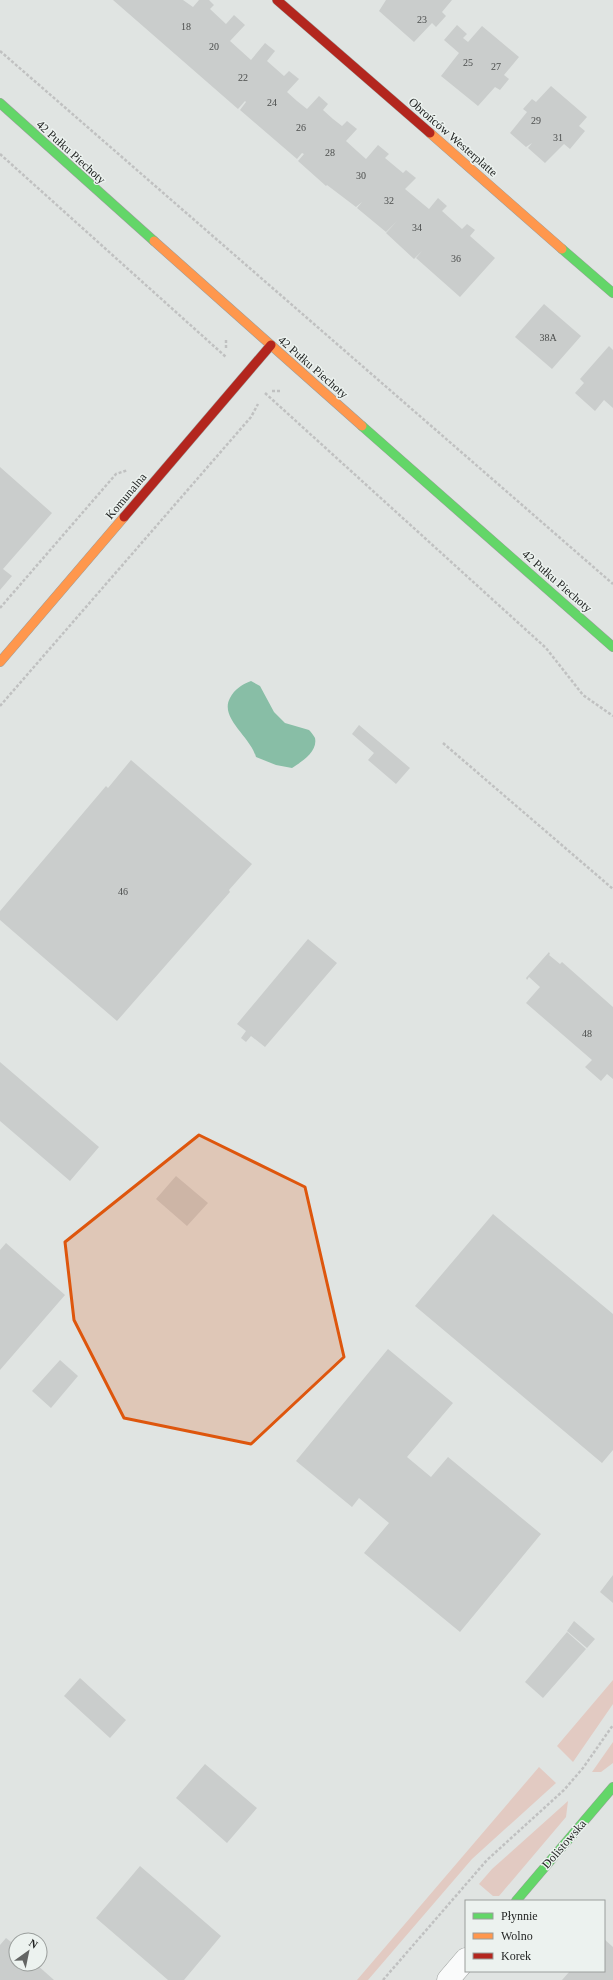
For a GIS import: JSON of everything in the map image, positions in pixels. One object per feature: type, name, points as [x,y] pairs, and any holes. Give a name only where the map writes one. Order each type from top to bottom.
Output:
[{"type":"street","name":"Obrońców Westerplatte","points":[[277,0],[613,293]]},
{"type":"street","name":"42 Pułku Piechoty","points":[[0,103],[613,647]]},
{"type":"street","name":"Komunalna","points":[[0,662],[271,345]]},
{"type":"street","name":"Dolistowska","points":[[517,1900],[613,1787]]},
{"type":"street","points":[[448,1980],[465,1960]]},
{"type":"path","points":[[0,51],[613,584]]},
{"type":"path","points":[[0,154],[229,360]]},
{"type":"path","points":[[261,390],[546,648],[584,695],[613,716]]},
{"type":"path","points":[[0,706],[251,417],[256,407]]},
{"type":"path","points":[[443,743],[613,889]]},
{"type":"path","points":[[382,1980],[487,1860],[564,1790],[583,1768],[613,1725]]},
{"type":"highlighted area","points":[[199,1135],[305,1187],[344,1357],[251,1444],[124,1418],[74,1320],[65,1242]]},
{"type":"shaded area","points":[[251,681],[260,686],[274,712],[285,723],[309,730],[315,738],[314,748],[308,756],[292,768],[276,765],[256,757],[248,742],[232,720],[228,705],[230,698],[234,692],[244,684]]},
{"type":"shaded area","points":[[613,1680],[613,1704],[573,1762],[557,1746]]},
{"type":"shaded area","points":[[613,1742],[613,1763],[601,1772],[592,1772]]},
{"type":"shaded area","points":[[539,1767],[556,1783],[472,1859],[368,1980],[357,1980]]},
{"type":"shaded area","points":[[568,1801],[566,1817],[499,1896],[493,1896],[479,1884],[492,1869]]},
{"type":"building","points":[[113,0],[183,0],[193,7],[199,0],[209,0],[214,5],[210,9],[226,24],[234,15],[245,25],[230,41],[251,60],[265,43],[275,51],[267,61],[284,76],[289,71],[299,79],[287,92],[307,109],[319,96],[328,104],[323,110],[333,119],[342,126],[347,121],[357,129],[346,141],[366,159],[378,145],[389,154],[385,158],[403,173],[406,170],[416,178],[405,189],[429,209],[438,198],[447,206],[442,211],[462,229],[467,224],[475,230],[470,236],[495,258],[460,297],[416,258],[422,251],[414,259],[386,233],[397,221],[386,232],[357,208],[362,202],[356,207],[327,185],[326,186],[298,161],[304,154],[302,153],[297,159],[240,110],[246,102],[245,101],[238,109]]},
{"type":"building","points":[[386,0],[452,0],[442,12],[446,16],[436,27],[432,23],[414,42],[379,11]]},
{"type":"building","points":[[457,25],[467,34],[463,38],[468,42],[482,26],[519,57],[504,75],[509,79],[500,90],[495,87],[478,106],[441,76],[459,53],[444,40]]},
{"type":"building","points":[[551,86],[587,117],[579,126],[585,131],[570,149],[564,144],[545,163],[528,148],[532,143],[526,147],[510,133],[527,112],[523,109],[532,99],[536,102]]},
{"type":"building","points":[[544,304],[581,336],[552,369],[515,337]]},
{"type":"building","points":[[609,346],[613,350],[613,408],[604,400],[595,411],[575,393],[584,383],[580,379]]},
{"type":"building","points":[[0,467],[52,513],[3,569],[12,576],[0,590]]},
{"type":"building","points":[[359,725],[410,768],[396,784],[368,760],[374,753],[352,734]]},
{"type":"building","points":[[131,760],[252,864],[229,890],[230,892],[117,1021],[0,920],[0,911],[106,786],[108,788]]},
{"type":"building","points":[[308,939],[337,963],[265,1047],[251,1036],[246,1042],[241,1038],[246,1031],[237,1024]]},
{"type":"building","points":[[549,952],[549,955],[560,964],[562,962],[613,1007],[613,1079],[607,1074],[601,1081],[585,1067],[592,1060],[526,1003],[540,987],[529,977],[527,980],[526,978]]},
{"type":"building","points":[[0,1062],[99,1147],[70,1181],[0,1121]]},
{"type":"building","points":[[176,1176],[208,1203],[187,1226],[156,1199]]},
{"type":"building","points":[[493,1214],[613,1314],[613,1450],[602,1463],[415,1306]]},
{"type":"building","points":[[6,1243],[65,1295],[0,1370],[0,1250]]},
{"type":"building","points":[[388,1349],[453,1403],[407,1457],[431,1477],[448,1457],[541,1534],[460,1632],[364,1553],[389,1523],[359,1498],[352,1507],[296,1461]]},
{"type":"building","points":[[60,1360],[78,1376],[51,1408],[32,1391]]},
{"type":"building","points":[[613,1575],[613,1603],[600,1592]]},
{"type":"building","points":[[574,1621],[595,1639],[587,1648],[567,1631]]},
{"type":"building","points":[[567,1632],[586,1649],[543,1698],[525,1682]]},
{"type":"building","points":[[80,1678],[126,1720],[110,1738],[64,1696]]},
{"type":"building","points":[[205,1764],[257,1808],[227,1843],[176,1798]]},
{"type":"building","points":[[140,1866],[221,1936],[184,1980],[168,1980],[96,1918]]},
{"type":"building","points":[[6,1938],[8,1940],[8,1972],[45,1972],[54,1980],[0,1980],[0,1945]]},
{"type":"building","points":[[605,1940],[613,1947],[613,1980],[562,1980],[569,1972],[605,1972]]},
{"type":"traffic: fast","points":[[0,103],[154,241]]},
{"type":"traffic: fast","points":[[562,249],[613,293]]},
{"type":"traffic: fast","points":[[362,426],[613,647]]},
{"type":"traffic: fast","points":[[517,1900],[613,1787]]},
{"type":"traffic: slow","points":[[430,133],[562,249]]},
{"type":"traffic: slow","points":[[154,241],[362,426]]},
{"type":"traffic: slow","points":[[0,662],[124,517]]},
{"type":"traffic: jam","points":[[277,0],[430,133]]},
{"type":"traffic: jam","points":[[124,517],[271,345]]}]
